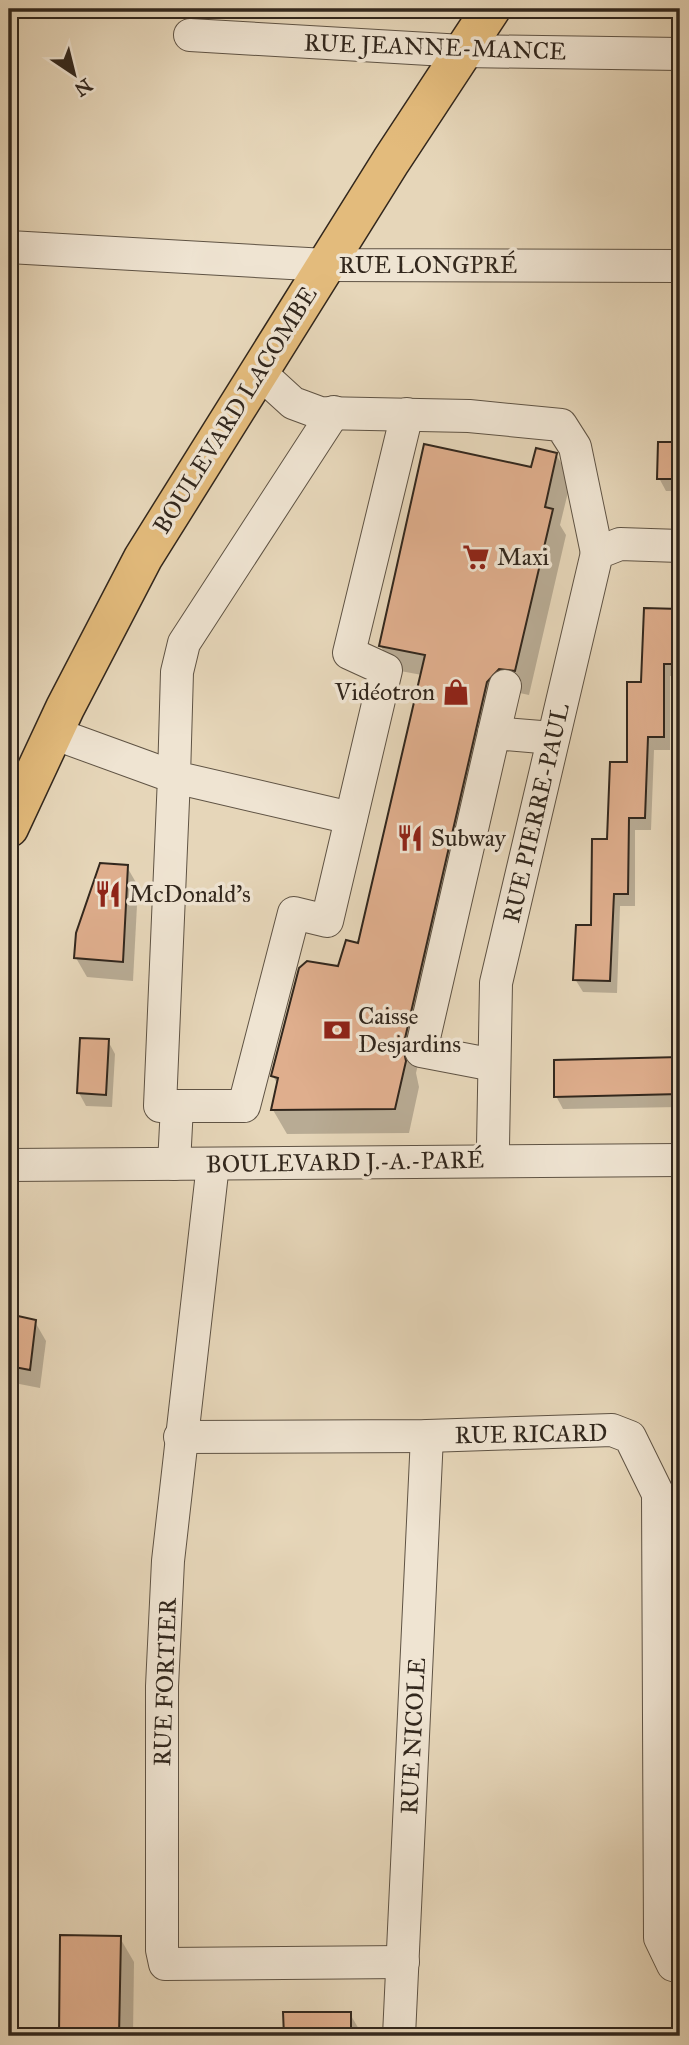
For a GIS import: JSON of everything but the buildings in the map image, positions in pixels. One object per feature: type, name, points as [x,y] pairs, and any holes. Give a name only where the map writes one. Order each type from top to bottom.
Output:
[{"type":"main road","name":"BOULEVARD LACOMBE","points":[[9,828],[53,733],[143,558],[258,371],[491,9]]},
{"type":"street","name":"RUE JEANNE-MANCE","points":[[190,35],[463,51],[680,54]]},
{"type":"street","name":"RUE LONGPRÉ","points":[[9,247],[326,264],[680,266]]},
{"type":"street","points":[[258,371],[293,403],[320,413],[407,414],[561,425],[575,447],[597,553],[620,544],[680,545]]},
{"type":"street","points":[[334,412],[184,643],[177,672],[160,1106],[244,1106],[294,913],[327,921],[386,670],[349,653],[407,414]]},
{"type":"street","name":"RUE PIERRE-PAUL","points":[[496,1161],[493,1146],[496,983],[597,553]]},
{"type":"street","points":[[494,1065],[421,1051],[505,686]]},
{"type":"street","points":[[53,733],[174,776],[351,818]]},
{"type":"street","points":[[494,733],[553,738]]},
{"type":"street","points":[[174,1164],[177,1106]]},
{"type":"street","name":"BOULEVARD J.-A.-PARÉ","points":[[9,1165],[680,1160]]},
{"type":"street","name":"RUE FORTIER","points":[[213,1164],[168,1561],[162,1686],[162,1950],[165,1964],[403,1962]]},
{"type":"street","name":"RUE RICARD","points":[[180,1437],[427,1436],[612,1430],[630,1437],[657,1494],[660,1938],[673,1965],[680,1966]]},
{"type":"street","name":"RUE NICOLE","points":[[399,2036],[427,1436]]},
{"type":"place","name":"Maxi","points":[[476,557]]},
{"type":"place","name":"Vidéotron","points":[[456,692]]},
{"type":"place","name":"Subway","points":[[410,838]]},
{"type":"place","name":"McDonald's","points":[[108,894]]},
{"type":"place","name":"Caisse Desjardins","points":[[337,1030]]}]
